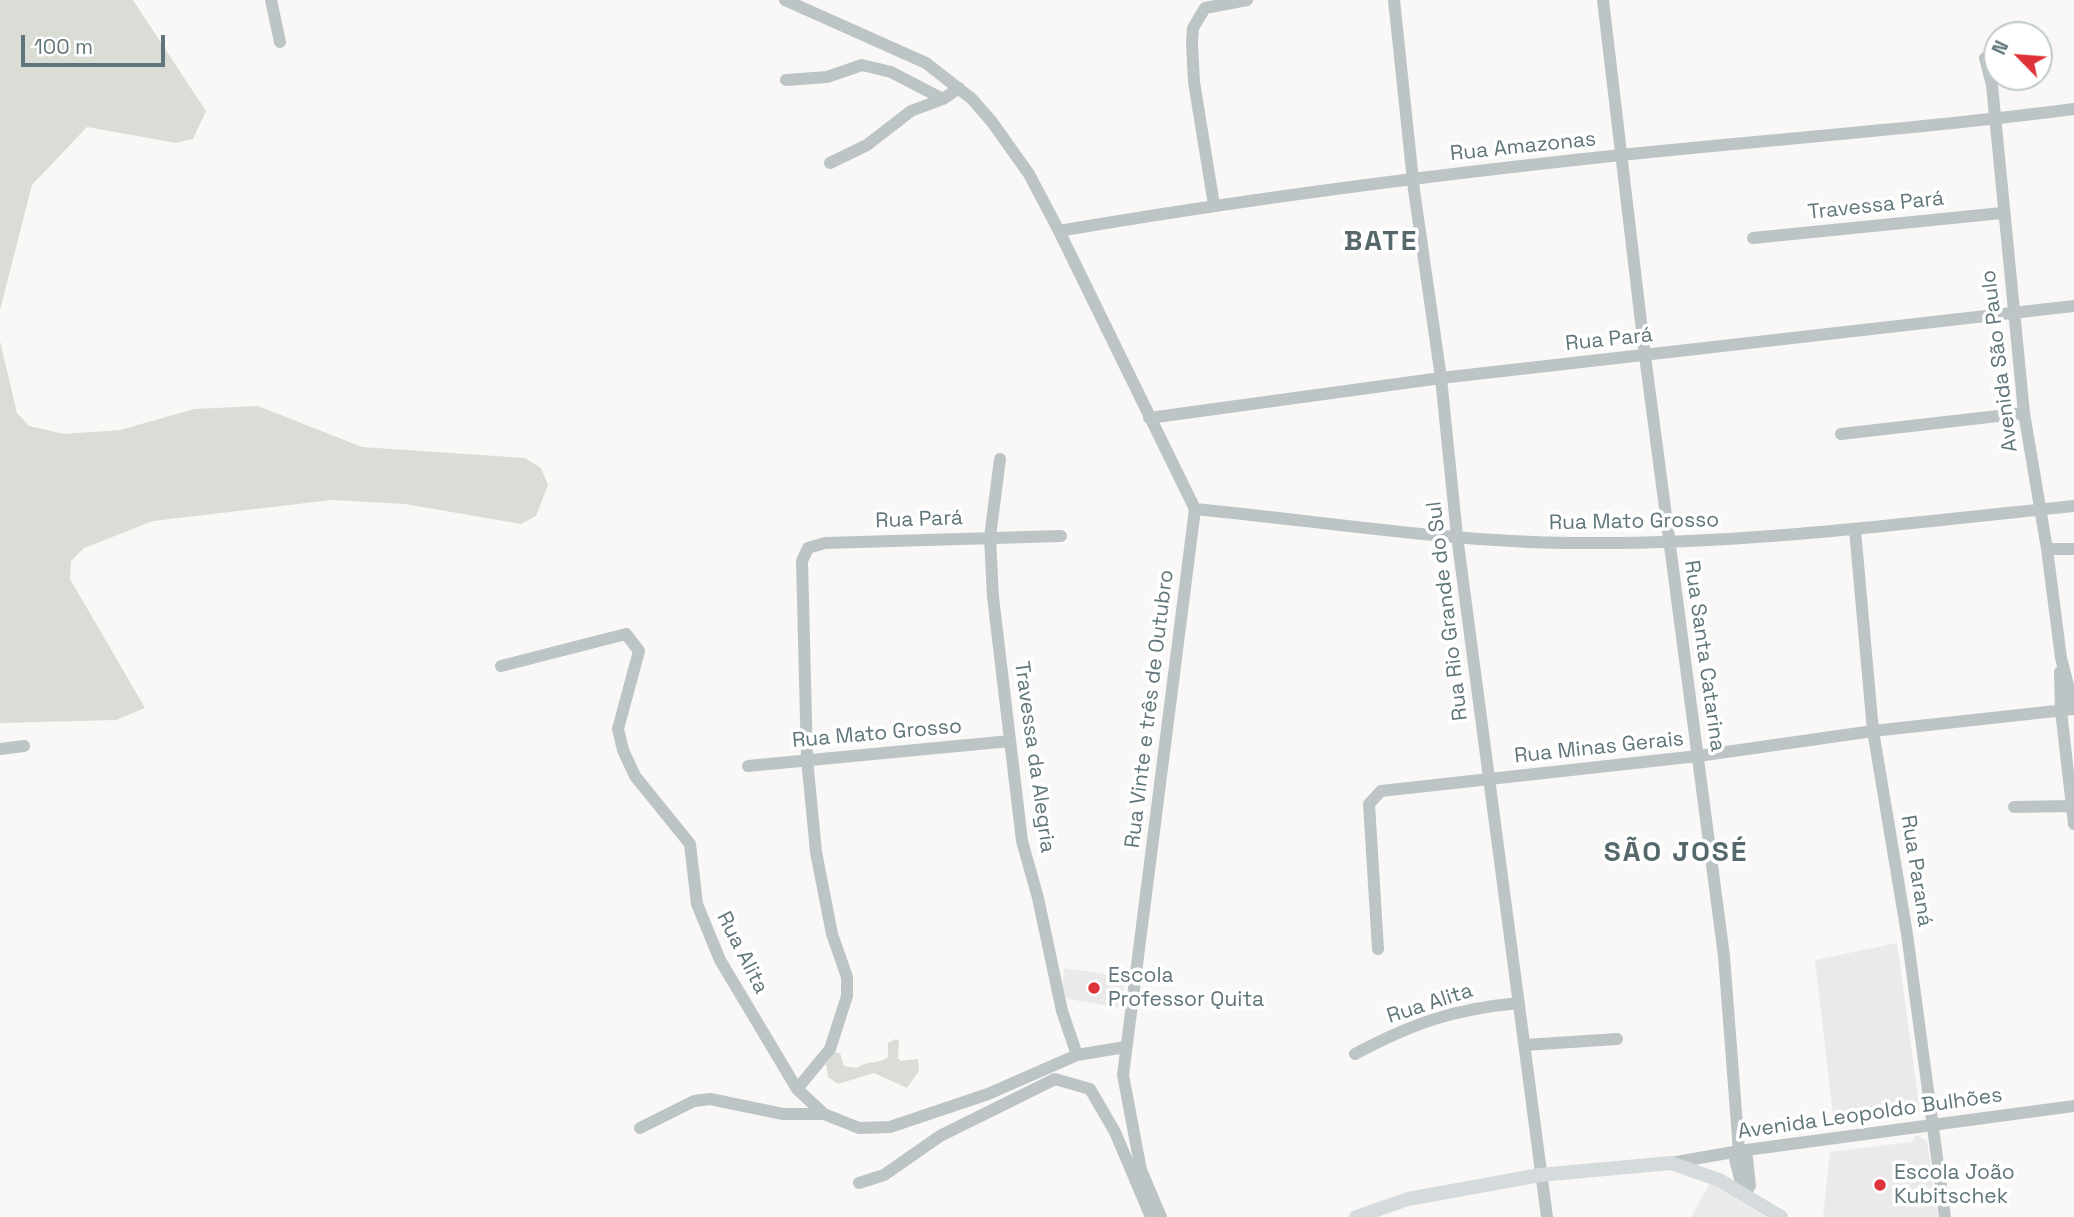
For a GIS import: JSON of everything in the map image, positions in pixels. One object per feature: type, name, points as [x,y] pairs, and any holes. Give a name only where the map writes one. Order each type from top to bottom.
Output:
[{"type":"main road","points":[[1356,1217],[1408,1199],[1540,1175],[1671,1163],[1719,1180],[1781,1217]]},
{"type":"street","points":[[271,0],[279,43]]},
{"type":"street","points":[[785,0],[926,63],[959,88],[992,122],[1017,157],[1059,231],[1195,509]]},
{"type":"street","points":[[1214,205],[1194,82],[1193,28],[1205,8],[1247,0]]},
{"type":"street","name":"Rua Rio Grande do Sul","points":[[1394,0],[1413,178],[1441,378],[1457,536],[1547,1217]]},
{"type":"street","name":"Rua Santa Catarina","points":[[1603,0],[1645,356],[1724,956],[1739,1151],[1735,1159],[1739,1184],[1744,1194]]},
{"type":"street","points":[[786,80],[827,77],[862,65],[891,72],[943,99]]},
{"type":"street","points":[[830,163],[867,145],[911,111],[943,99],[959,88]]},
{"type":"street","name":"Avenida São Paulo","points":[[1992,91],[2002,213],[2024,414],[2070,710],[2071,806],[2074,824]]},
{"type":"street","name":"Rua Amazonas","points":[[1059,231],[1214,205],[1413,178],[2074,109]]},
{"type":"street","name":"Travessa Pará","points":[[1753,238],[2002,213]]},
{"type":"street","name":"Rua Pará","points":[[1149,418],[1441,378],[2074,306]]},
{"type":"street","points":[[1841,434],[2024,414]]},
{"type":"street","name":"Travessa da Alegria","points":[[1000,460],[990,537],[993,597],[1022,841],[1038,898],[1062,1011],[1077,1055]]},
{"type":"street","name":"Rua Mato Grosso","points":[[1195,509],[1538,543],[1669,543],[1855,530],[2074,506]]},
{"type":"street","name":"Rua Vinte e três de Outubro","points":[[1161,1217],[1141,1170],[1126,1097],[1125,1047],[1195,509]]},
{"type":"street","name":"Rua Paraná","points":[[1855,530],[1873,731],[1934,1126],[1945,1217]]},
{"type":"street","name":"Rua Pará","points":[[807,759],[800,575],[802,561],[813,545],[1061,536]]},
{"type":"street","points":[[2047,549],[2074,549]]},
{"type":"street","name":"Rua Alita","points":[[502,666],[599,639],[626,634],[630,636],[639,651],[618,729],[622,750],[635,776],[690,844],[697,904],[706,932],[797,1088],[824,1114],[859,1128],[890,1127],[988,1094],[1077,1055],[1125,1047]]},
{"type":"street","name":"Rua Minas Gerais","points":[[1378,949],[1369,804],[1381,790],[1698,757],[1873,731],[2070,710]]},
{"type":"street","name":"Rua Mato Grosso","points":[[748,766],[1010,741]]},
{"type":"street","points":[[0,748],[24,746]]},
{"type":"street","points":[[797,1088],[830,1049],[847,996],[847,977],[832,934],[816,852],[807,759]]},
{"type":"street","points":[[2014,807],[2071,806]]},
{"type":"street","name":"Rua Alita","points":[[1355,1054],[1409,1027],[1470,1008],[1520,1003]]},
{"type":"street","points":[[1525,1045],[1617,1039]]},
{"type":"street","points":[[859,1183],[884,1175],[940,1136],[1055,1079],[1090,1089],[1115,1132],[1151,1217]]},
{"type":"street","points":[[640,1128],[694,1101],[710,1099],[783,1114],[824,1114]]},
{"type":"street","name":"Avenida Leopoldo Bulhões","points":[[1671,1163],[1739,1151],[2074,1106]]},
{"type":"shaded area","points":[[0,0],[133,0],[206,111],[193,139],[176,143],[87,127],[32,185],[0,310]]},
{"type":"shaded area","points":[[0,341],[17,413],[29,426],[64,434],[120,430],[194,409],[258,406],[362,447],[525,458],[541,468],[548,485],[536,516],[521,524],[405,504],[332,500],[153,521],[84,548],[71,561],[70,579],[145,708],[116,720],[0,723]]},
{"type":"shaded area","points":[[1897,943],[1920,1112],[1834,1124],[1815,960]]},
{"type":"shaded area","name":"Escola Professor Quita","points":[[1064,968],[1126,977],[1121,1008],[1062,998]]},
{"type":"shaded area","points":[[896,1039],[899,1041],[898,1058],[901,1061],[918,1059],[919,1071],[907,1088],[874,1073],[838,1084],[828,1077],[826,1064],[835,1052],[840,1053],[844,1066],[857,1068],[888,1057],[888,1043]]},
{"type":"shaded area","name":"Escola João Kubitschek","points":[[1916,1135],[1927,1141],[1938,1217],[1823,1217],[1830,1152],[1912,1142]]},
{"type":"shaded area","points":[[1710,1183],[1766,1217],[1691,1217]]},
{"type":"place","name":"Escola Professor Quita","points":[[1094,988]]},
{"type":"place","name":"Escola João Kubitschek","points":[[1880,1185]]},
{"type":"district","name":"BATE","points":[[1381,242]]},
{"type":"district","name":"SÃO JOSÉ","points":[[1676,853]]}]
